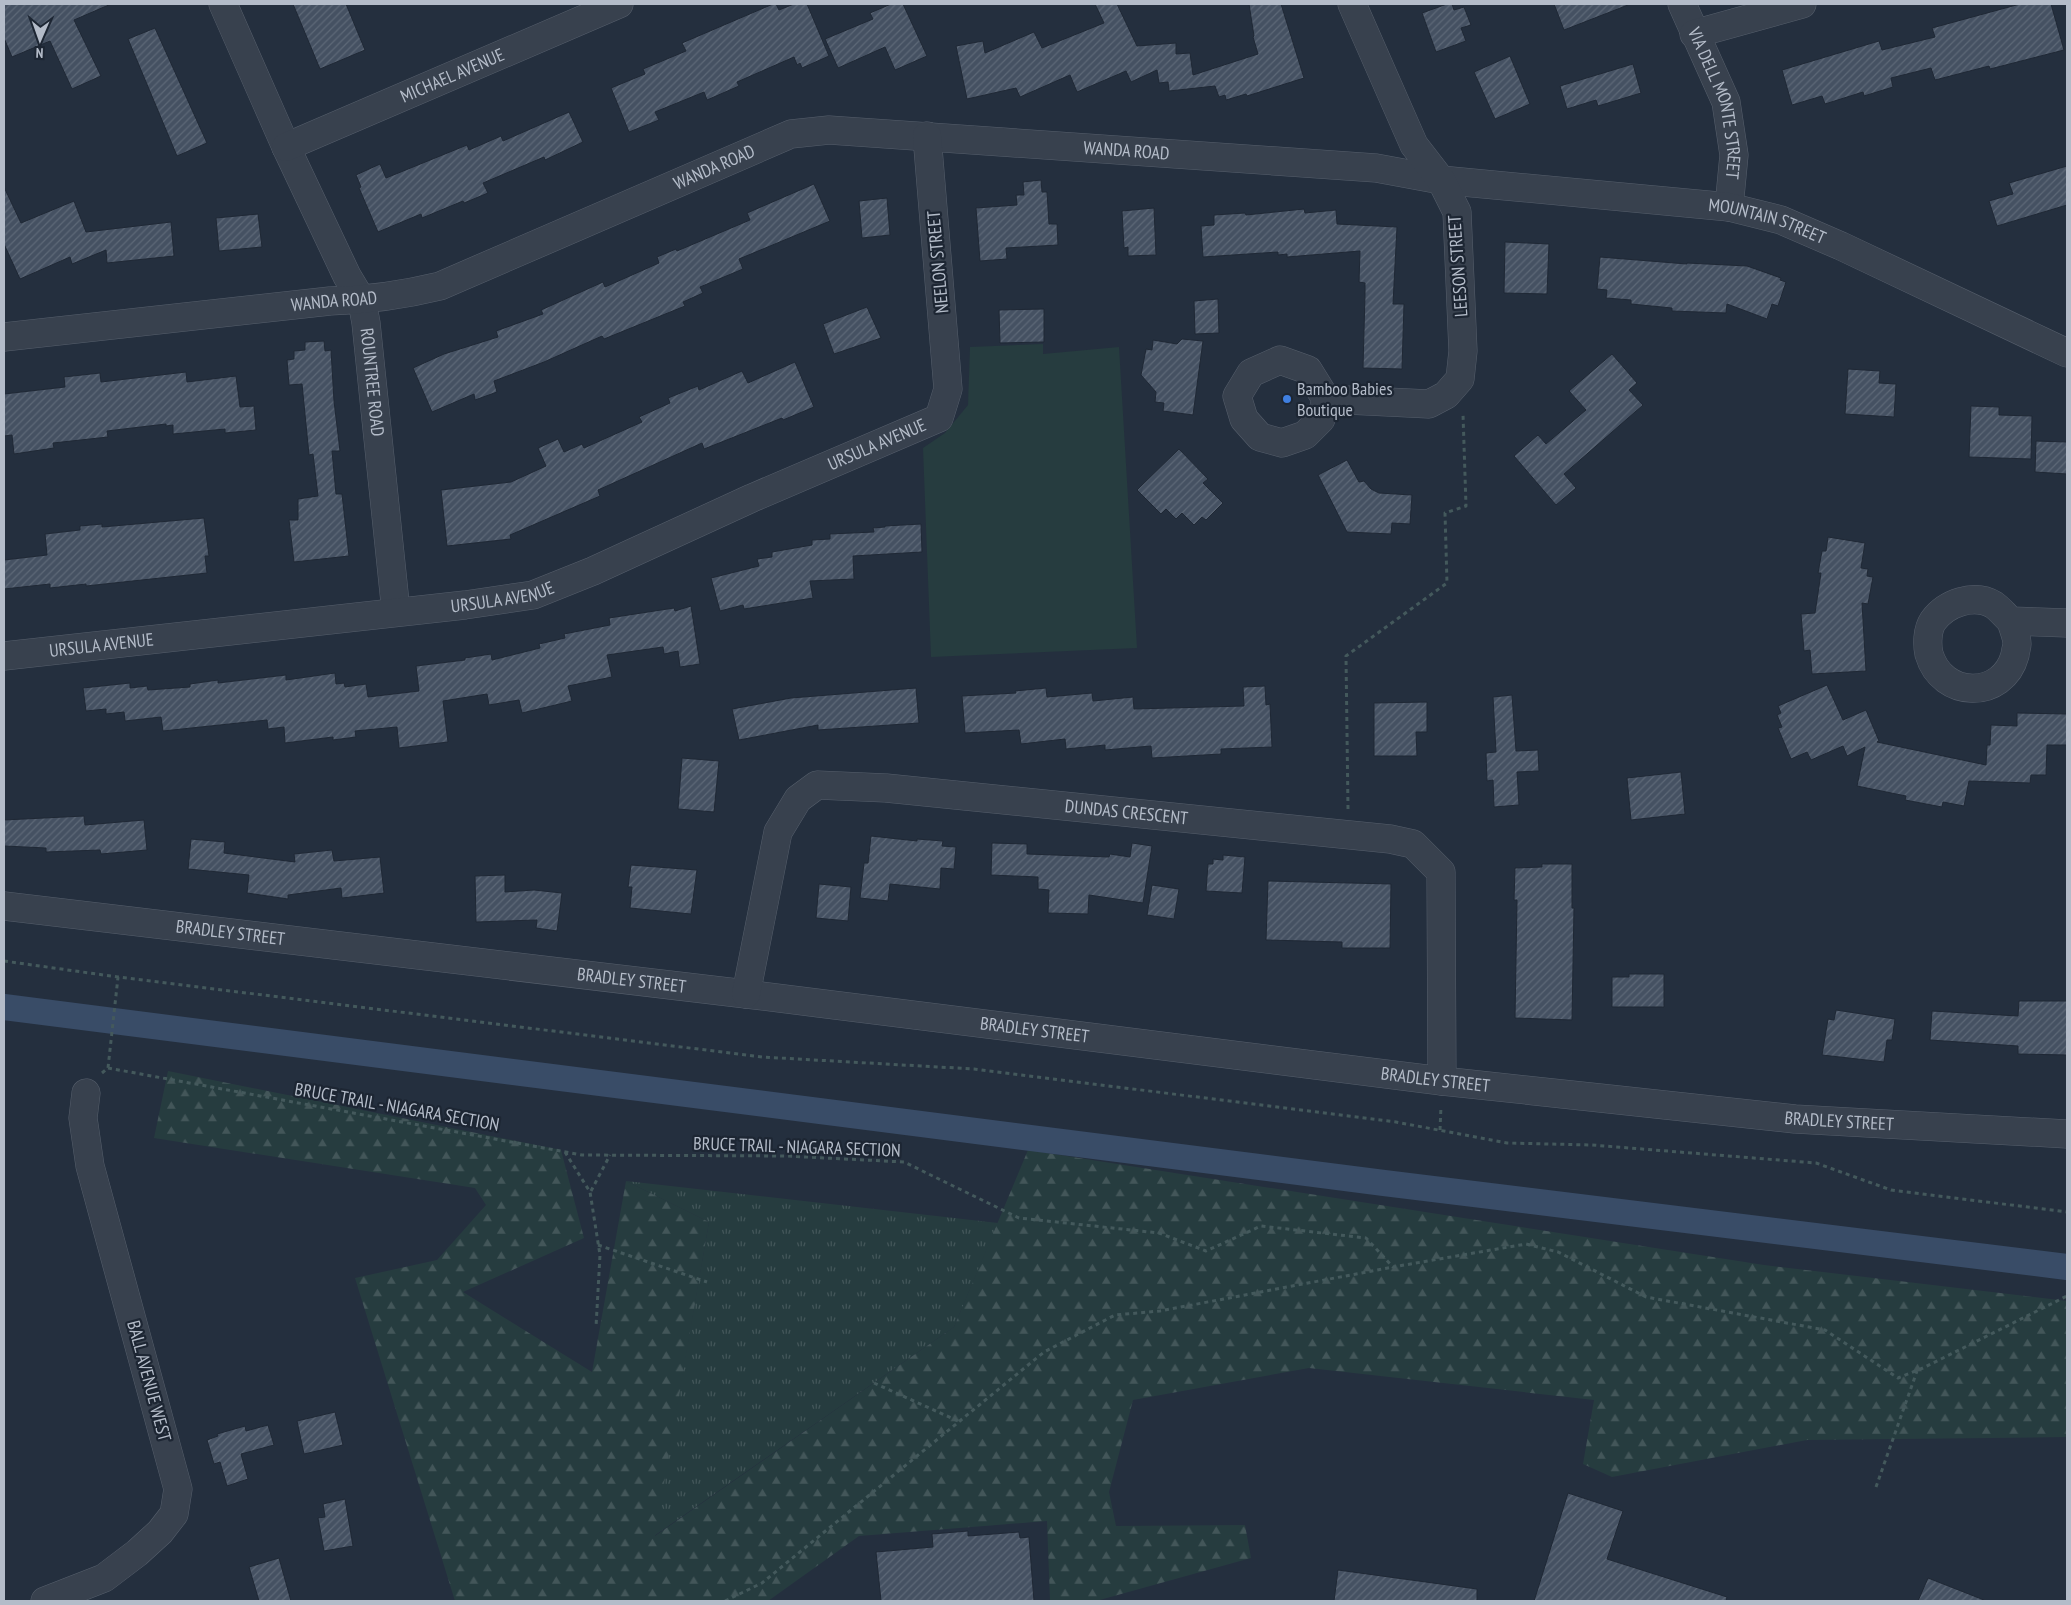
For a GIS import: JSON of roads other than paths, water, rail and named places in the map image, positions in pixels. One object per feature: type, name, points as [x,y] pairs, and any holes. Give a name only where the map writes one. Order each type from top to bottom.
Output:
[{"type":"street","name":"ROUNTREE ROAD","points":[[223,4],[286,147],[347,276],[362,300],[396,612]]},
{"type":"street","name":"MICHAEL AVENUE","points":[[286,147],[619,4]]},
{"type":"street","name":"LEESON STREET","points":[[1326,399],[1428,404],[1446,395],[1460,379],[1463,351],[1457,212],[1441,180],[1414,145],[1352,4]]},
{"type":"street","name":"VIA DELL MONTE STREET","points":[[1682,4],[1726,102],[1734,155],[1728,207]]},
{"type":"street","points":[[1694,34],[1802,4]]},
{"type":"street","name":"WANDA ROAD","points":[[4,337],[320,302],[406,295],[440,286],[791,134],[829,130],[928,136],[1376,168],[1441,180]]},
{"type":"street","name":"NEELON STREET","points":[[928,136],[948,389]]},
{"type":"street","name":"MOUNTAIN STREET","points":[[1441,180],[1728,207],[1780,220],[2067,353]]},
{"type":"street","name":"URSULA AVENUE","points":[[4,656],[464,606],[533,595],[939,418],[948,389]]},
{"type":"street","points":[[2011,621],[2067,623]]},
{"type":"street","name":"DUNDAS CRESCENT","points":[[746,994],[778,832],[798,799],[818,785],[886,788],[1390,839],[1413,844],[1441,872],[1442,1081]]},
{"type":"street","name":"BRADLEY STREET","points":[[4,906],[746,994],[1442,1081],[1795,1119],[2067,1134]]},
{"type":"street","name":"BALL AVENUE WEST","points":[[45,1601],[104,1578],[136,1553],[160,1532],[174,1514],[178,1489],[90,1166],[83,1118],[86,1094]]},
{"type":"waterway","points":[[4,1007],[1384,1183],[2067,1267]]},
{"type":"place","name":"Bamboo Babies Boutique","points":[[1287,399]]}]
